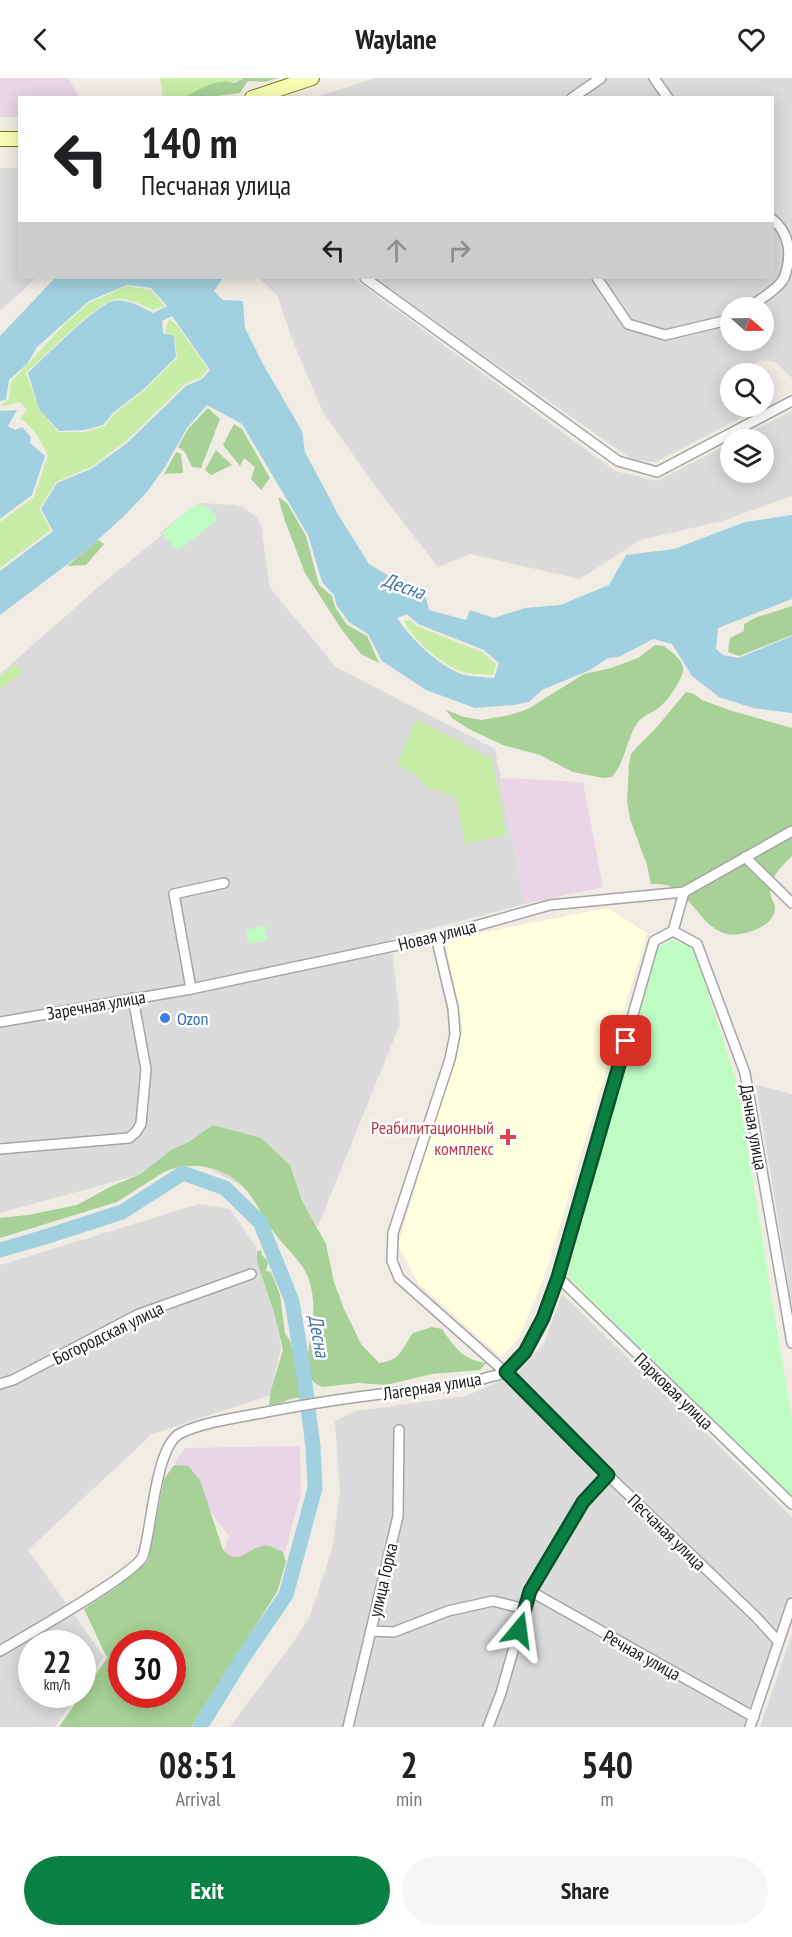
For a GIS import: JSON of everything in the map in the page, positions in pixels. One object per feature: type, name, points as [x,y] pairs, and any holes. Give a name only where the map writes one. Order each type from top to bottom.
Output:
[{"type":"main road","points":[[258,96],[312,78]]},
{"type":"main road","points":[[0,139],[18,139]]},
{"type":"street","points":[[575,96],[601,78]]},
{"type":"street","points":[[654,78],[667,96]]},
{"type":"street","points":[[761,297],[783,280],[791,258],[788,240],[774,221]]},
{"type":"street","points":[[366,279],[618,461],[657,471],[792,401]]},
{"type":"street","points":[[598,279],[628,324],[665,335],[720,322]]},
{"type":"street","points":[[673,931],[684,892],[792,831]]},
{"type":"street","points":[[745,857],[792,903]]},
{"type":"street","points":[[191,989],[174,894],[224,883]]},
{"type":"street","name":"Новая улица","points":[[191,989],[436,937],[550,905],[684,892]]},
{"type":"street","name":"Лагерная улица","points":[[0,1651],[114,1582],[142,1558],[162,1465],[174,1437],[228,1419],[286,1408],[331,1400],[469,1384],[506,1372],[525,1352],[543,1318],[558,1277],[654,941],[673,931]]},
{"type":"street","name":"Дачная улица","points":[[673,931],[697,944],[745,1073],[792,1343]]},
{"type":"street","name":"Песчаная улица","points":[[436,937],[453,1008],[455,1034],[450,1059],[393,1233],[392,1261],[399,1278],[506,1372],[778,1641]]},
{"type":"street","name":"Заречная улица","points":[[0,1022],[191,989]]},
{"type":"street","points":[[0,1149],[129,1138],[136,1132],[141,1124],[146,1069],[133,998]]},
{"type":"street","name":"Богородская улица","points":[[0,1384],[13,1380],[137,1315],[251,1274]]},
{"type":"street","name":"Парковая улица","points":[[558,1277],[792,1504]]},
{"type":"street","name":"улица Горка","points":[[348,1727],[398,1516],[399,1430]]},
{"type":"street","points":[[488,1727],[501,1693],[530,1591],[583,1502],[608,1475]]},
{"type":"street","name":"Речная улица","points":[[530,1591],[752,1722]]},
{"type":"street","points":[[371,1631],[394,1632],[448,1611],[492,1601],[525,1609]]},
{"type":"street","points":[[752,1722],[792,1603]]},
{"type":"shaded area","points":[[0,78],[68,78],[78,96],[18,96],[18,117],[0,117]]},
{"type":"shaded area","points":[[376,78],[792,78],[792,378],[775,362],[760,360],[755,363],[720,363],[720,417],[742,417],[656,462],[633,460],[374,279],[774,279],[774,96],[318,96]]},
{"type":"shaded area","points":[[0,168],[18,168],[18,279],[35,279],[0,311]]},
{"type":"shaded area","points":[[260,279],[354,279],[615,471],[657,481],[720,448],[720,483],[774,483],[774,429],[757,429],[792,411],[792,496],[722,521],[640,540],[580,579],[470,554],[438,567],[375,486],[323,412],[294,344],[277,295]]},
{"type":"shaded area","points":[[200,503],[236,505],[257,518],[261,526],[270,588],[336,667],[495,749],[525,904],[391,939],[400,1024],[318,1226],[193,1160],[0,1213],[0,674],[104,582],[162,535],[160,533]]},
{"type":"shaded area","points":[[501,778],[583,782],[603,887],[525,904]]},
{"type":"shaded area","name":"Реабилитационный комплекс","points":[[607,908],[647,933],[546,1272],[519,1338],[501,1357],[418,1283],[398,1245],[463,1030],[445,940]]},
{"type":"shaded area","points":[[756,1085],[792,1094],[792,1306]]},
{"type":"shaded area","points":[[199,1204],[230,1209],[255,1245],[273,1298],[281,1348],[270,1395],[152,1434],[28,1550],[85,1630],[18,1630],[18,1708],[68,1708],[55,1727],[0,1727],[0,1265]]},
{"type":"shaded area","points":[[562,1294],[792,1517],[792,1593],[746,1727],[230,1727],[310,1616],[332,1550],[340,1492],[335,1421],[355,1411],[466,1396],[516,1374],[544,1344]]},
{"type":"shaded area","points":[[300,1446],[301,1494],[274,1590],[186,1661],[229,1536],[174,1463],[185,1448]]},
{"type":"shaded area","points":[[792,1634],[792,1727],[760,1727]]},
{"type":"shaded area","points":[[96,1646],[104,1657],[96,1669]]},
{"type":"green space","points":[[160,78],[244,78],[191,96],[163,96]]},
{"type":"green space","points":[[244,78],[278,78],[265,82],[248,81],[240,93],[187,96],[214,83],[234,83]]},
{"type":"green space","points":[[127,286],[151,290],[165,306],[153,310],[123,299],[113,300],[82,321],[26,373],[39,409],[58,432],[85,432],[105,426],[115,413],[145,390],[177,358],[175,337],[165,332],[169,319],[176,324],[208,369],[201,377],[185,384],[125,442],[91,467],[56,482],[39,509],[51,530],[0,568],[0,522],[34,497],[48,455],[33,430],[20,419],[27,409],[19,402],[0,407],[9,399],[11,382],[64,325],[89,303]]},
{"type":"green space","points":[[208,408],[220,419],[201,468],[192,467],[185,452],[178,447],[188,429]]},
{"type":"green space","points":[[234,424],[242,429],[270,478],[261,490],[251,479],[255,467],[244,458],[240,466],[223,445]]},
{"type":"green space","points":[[216,450],[232,465],[211,475],[205,470]]},
{"type":"green space","points":[[176,452],[181,454],[183,473],[164,474]]},
{"type":"green space","points":[[278,497],[287,503],[306,536],[319,585],[332,596],[335,607],[347,625],[367,636],[379,663],[361,654],[342,630],[305,573]]},
{"type":"green space","points":[[198,504],[207,507],[217,520],[178,551],[162,533]]},
{"type":"green space","points":[[98,540],[104,544],[86,565],[67,566]]},
{"type":"green space","points":[[792,606],[792,635],[739,656],[728,652],[730,638],[744,631],[744,624],[757,617]]},
{"type":"green space","points":[[409,620],[417,626],[482,652],[496,664],[493,675],[467,673],[447,664],[414,636],[404,621]]},
{"type":"green space","points":[[655,645],[664,646],[678,658],[683,671],[665,702],[638,722],[617,771],[612,777],[603,778],[573,772],[540,755],[503,745],[469,729],[452,718],[446,710],[464,717],[482,720],[510,715],[528,709],[584,674],[611,668],[638,658]]},
{"type":"green space","points":[[14,665],[22,672],[0,690],[0,676]]},
{"type":"green space","points":[[686,692],[729,710],[792,728],[792,856],[778,872],[770,886],[775,908],[771,919],[757,929],[745,933],[728,934],[718,931],[679,891],[668,885],[651,884],[647,865],[630,819],[627,801],[631,754]]},
{"type":"green space","points":[[416,719],[492,759],[506,835],[465,844],[456,798],[425,786],[419,777],[397,764]]},
{"type":"green space","points":[[265,926],[267,940],[248,944],[246,930]]},
{"type":"green space","points":[[672,940],[693,948],[737,1083],[792,1421],[792,1498],[567,1276],[658,947]]},
{"type":"green space","points":[[213,1125],[261,1138],[290,1165],[302,1201],[326,1244],[334,1282],[344,1309],[361,1344],[379,1363],[397,1357],[413,1333],[432,1327],[442,1329],[455,1347],[471,1359],[486,1363],[480,1370],[432,1374],[386,1385],[358,1383],[322,1387],[316,1383],[312,1380],[308,1369],[313,1323],[313,1297],[309,1279],[240,1183],[209,1167],[175,1168],[164,1172],[117,1202],[0,1238],[0,1218],[77,1205],[112,1186],[141,1174],[171,1150],[189,1142]]},
{"type":"green space","points":[[261,1250],[268,1262],[266,1271],[271,1272],[280,1295],[285,1333],[297,1364],[300,1398],[273,1405],[269,1405],[271,1390],[283,1350],[274,1312],[257,1262],[257,1252]]},
{"type":"green space","points":[[174,1465],[188,1466],[200,1480],[223,1550],[235,1557],[262,1546],[269,1546],[283,1552],[286,1562],[277,1592],[191,1727],[59,1727],[72,1708],[96,1708],[96,1674],[107,1658],[96,1630],[94,1630],[84,1609],[117,1587],[148,1561],[164,1479]]},
{"type":"water","points":[[54,279],[222,279],[214,291],[223,300],[243,301],[245,328],[302,431],[305,452],[339,516],[369,564],[426,598],[429,610],[466,620],[470,610],[494,618],[525,608],[560,605],[609,585],[626,555],[674,549],[745,522],[792,515],[792,599],[718,628],[716,649],[723,655],[738,658],[792,636],[792,713],[753,708],[719,697],[692,676],[672,644],[653,639],[619,657],[608,658],[590,670],[542,690],[529,702],[475,708],[426,690],[382,661],[368,634],[349,622],[337,606],[334,595],[322,582],[308,535],[242,424],[207,405],[187,428],[165,467],[147,492],[124,516],[89,548],[0,615],[0,571],[53,531],[41,509],[57,483],[91,469],[126,444],[186,386],[202,379],[210,370],[172,316],[162,321],[163,333],[174,336],[176,357],[145,388],[114,412],[103,425],[85,430],[59,431],[39,409],[28,373],[83,322],[113,301],[134,304],[153,313],[167,306],[151,288],[127,285],[89,301],[37,347],[27,364],[9,380],[6,400],[0,401],[0,336]],"holes":[[[407,614],[418,624],[484,650],[499,663],[494,678],[461,674],[434,658],[417,643],[397,618]]]},
{"type":"water","points":[[17,410],[8,426],[15,430],[22,427],[31,437],[30,443],[45,456],[32,495],[0,519],[0,411]]},
{"type":"waterway","name":"Десна","points":[[0,1250],[122,1212],[183,1173],[225,1188],[260,1222],[292,1301],[313,1447],[315,1488],[286,1595],[244,1656],[200,1727]]},
{"type":"place","name":"Ozon","points":[[165,1018]]},
{"type":"place","name":"Реабилитационный комплекс","points":[[508,1137]]},
{"type":"route","points":[[519,1630],[530,1591],[583,1502],[608,1475],[506,1372],[525,1352],[543,1318],[558,1277],[626,1041]]}]
